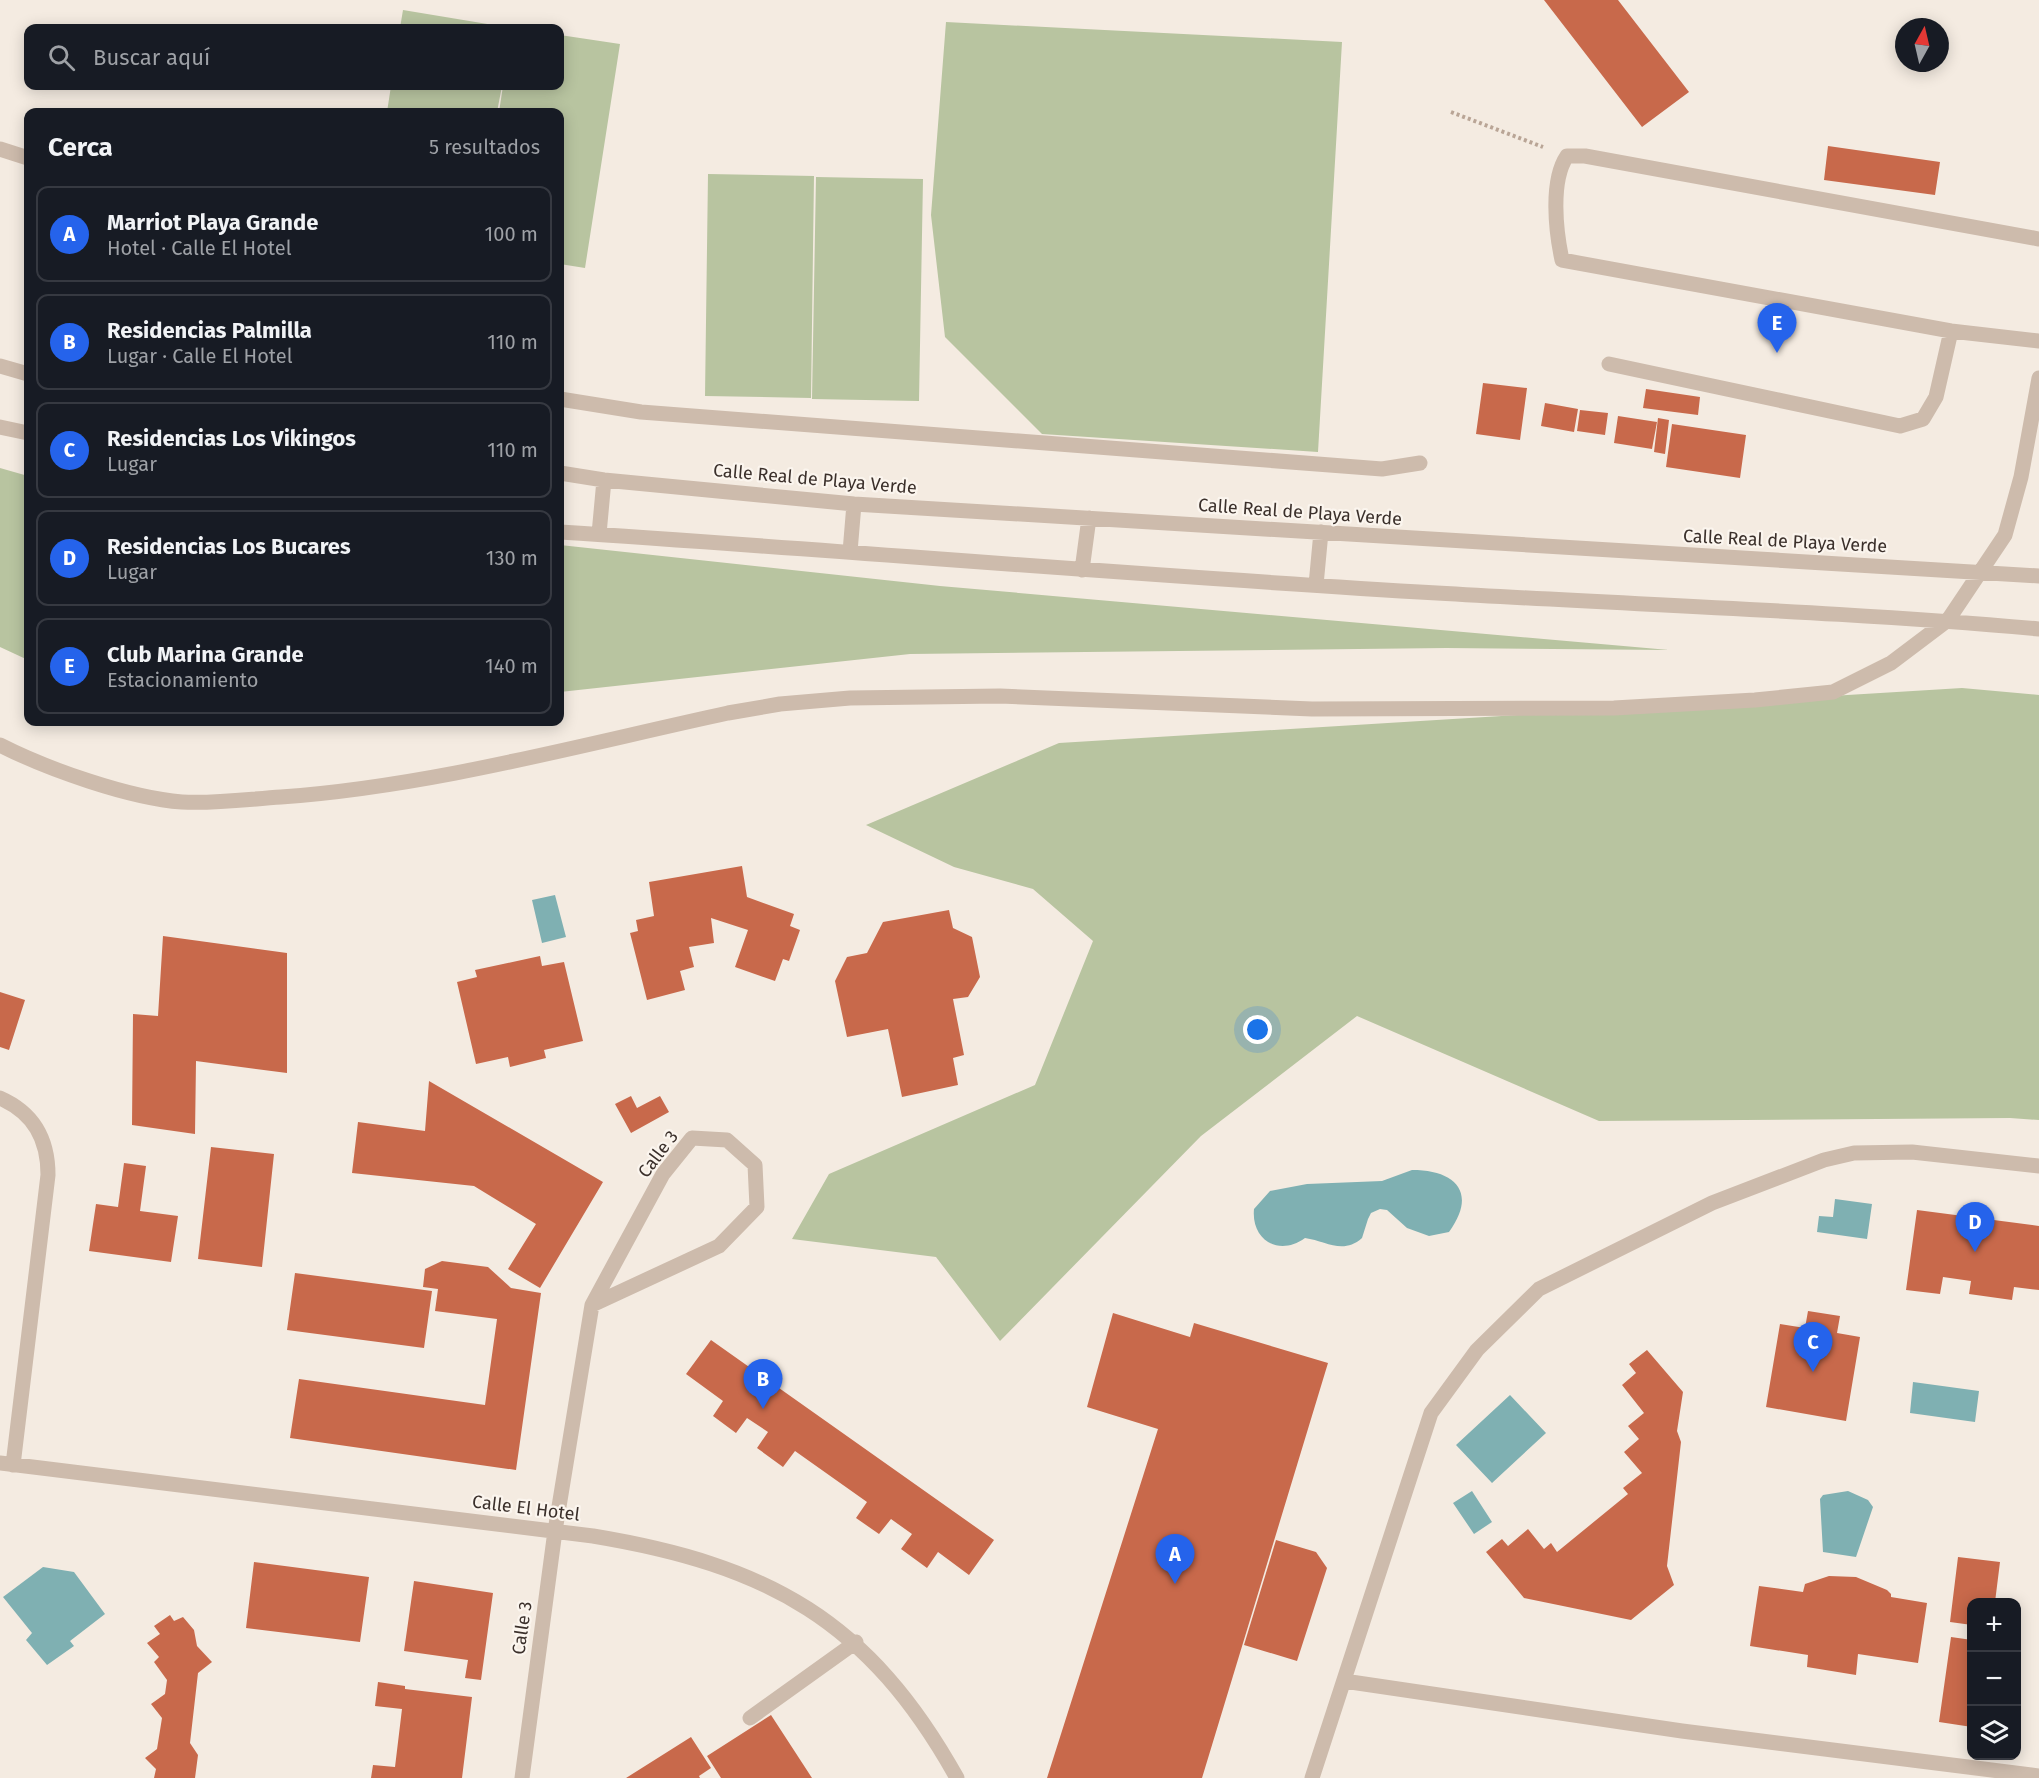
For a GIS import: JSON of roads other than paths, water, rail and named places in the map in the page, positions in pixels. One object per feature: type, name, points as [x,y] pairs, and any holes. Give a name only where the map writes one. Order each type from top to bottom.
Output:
[{"type":"street","points":[[0,148],[24,157]]},
{"type":"street","points":[[2039,239],[1585,156],[1567,156],[1559,168],[1556,231],[1562,260],[1951,331],[2039,341]]},
{"type":"street","points":[[1609,364],[1900,426],[1923,419],[1936,397],[1951,331]]},
{"type":"street","points":[[0,366],[24,373]]},
{"type":"street","points":[[0,745],[26,758],[114,788],[181,802],[327,793],[397,784],[728,713],[780,704],[850,698],[1000,696],[1312,709],[1614,708],[1755,700],[1833,692],[1891,663],[1948,620],[2005,535],[2012,513],[2039,378]]},
{"type":"street","points":[[564,400],[640,412],[1382,469],[1420,463]]},
{"type":"street","points":[[0,427],[24,433]]},
{"type":"street","name":"Calle Real de Playa Verde","points":[[564,474],[604,480],[854,504],[2039,576]]},
{"type":"street","points":[[599,534],[604,480]]},
{"type":"street","points":[[850,552],[854,504]]},
{"type":"street","points":[[1082,570],[1089,518]]},
{"type":"street","points":[[564,531],[1082,570],[1948,620],[2039,629]]},
{"type":"street","points":[[1316,585],[1321,532]]},
{"type":"street","points":[[0,1098],[30,1117],[44,1142],[48,1158],[48,1175],[6,1464]]},
{"type":"street","name":"Calle 3","points":[[522,1778],[555,1531],[592,1305],[663,1174],[692,1137],[727,1140],[755,1165],[757,1207],[719,1246],[592,1305]]},
{"type":"street","points":[[1312,1778],[1431,1413],[1477,1350],[1539,1289],[1712,1203],[1824,1160],[1854,1153],[1912,1152],[2039,1166]]},
{"type":"street","name":"Calle El Hotel","points":[[6,1464],[555,1531],[651,1546],[718,1564],[783,1592],[856,1642],[893,1682],[933,1735],[957,1778]]},
{"type":"street","points":[[750,1718],[856,1642]]},
{"type":"street","points":[[1344,1681],[1694,1732],[2039,1776]]},
{"type":"water","points":[[555,895],[566,937],[542,943],[532,900]]},
{"type":"water","points":[[1412,1170],[1440,1174],[1458,1186],[1462,1205],[1458,1218],[1449,1232],[1429,1236],[1407,1228],[1387,1210],[1380,1209],[1371,1213],[1362,1238],[1348,1246],[1334,1246],[1305,1238],[1286,1246],[1277,1245],[1262,1237],[1257,1229],[1254,1209],[1270,1191],[1307,1184],[1382,1181]]},
{"type":"water","points":[[1835,1199],[1872,1204],[1867,1239],[1817,1232],[1819,1216],[1833,1217]]},
{"type":"water","points":[[1913,1382],[1979,1391],[1975,1422],[1910,1413]]},
{"type":"water","points":[[1510,1395],[1546,1433],[1492,1483],[1456,1445]]},
{"type":"water","points":[[1472,1491],[1492,1522],[1474,1534],[1453,1503]]},
{"type":"water","points":[[1848,1491],[1868,1500],[1873,1507],[1856,1557],[1823,1552],[1820,1499],[1823,1495]]},
{"type":"water","points":[[43,1567],[74,1572],[105,1614],[70,1641],[74,1646],[47,1665],[26,1640],[32,1633],[3,1597]]},
{"type":"place","name":"Club Marina Grande","points":[[1777,353]]},
{"type":"place","name":"Residencias Los Bucares","points":[[1975,1252]]},
{"type":"place","name":"Residencias Los Vikingos","points":[[1813,1372]]},
{"type":"place","name":"Residencias Palmilla","points":[[763,1409]]},
{"type":"place","name":"Marriot Playa Grande","points":[[1175,1584]]}]
